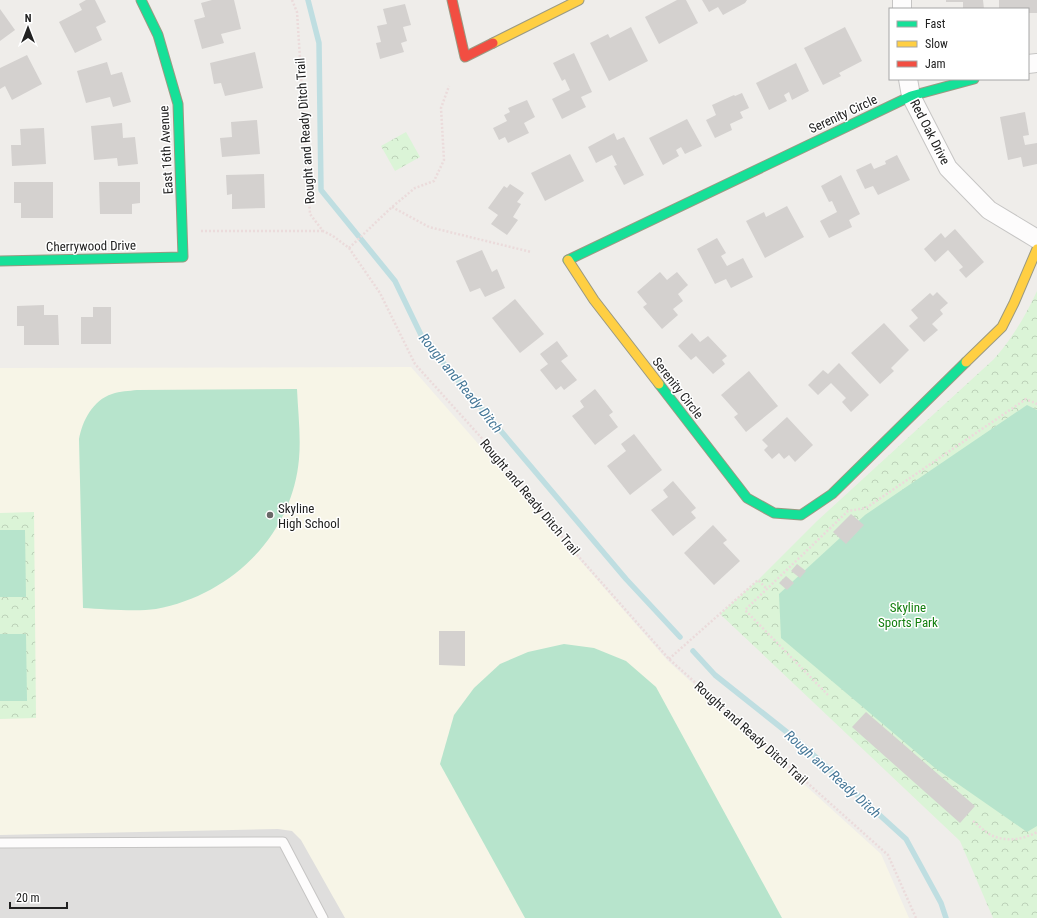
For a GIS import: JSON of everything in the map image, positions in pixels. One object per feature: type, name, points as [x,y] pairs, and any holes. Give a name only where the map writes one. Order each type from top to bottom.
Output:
[{"type":"street","name":"East 16th Avenue","points":[[141,0],[158,35],[178,104],[183,257]]},
{"type":"street","points":[[452,0],[465,57],[578,0]]},
{"type":"street","name":"Red Oak Drive","points":[[908,80],[911,96],[948,168],[989,210],[1037,239]]},
{"type":"street","points":[[911,96],[970,80]]},
{"type":"street","name":"Serenity Circle","points":[[911,96],[568,260],[594,300],[747,498],[774,514],[801,515],[832,494],[1002,327],[1014,303],[1037,248]]},
{"type":"street","name":"Cherrywood Drive","points":[[0,261],[183,257]]},
{"type":"lane","points":[[0,844],[283,842],[324,918]]},
{"type":"path","name":"Rought and Ready Ditch Trail","points":[[292,0],[297,12],[310,214],[323,231],[333,236],[349,248],[380,293],[416,364],[487,444],[572,549],[669,659],[888,855],[916,918]]},
{"type":"path","points":[[349,248],[392,207],[415,188],[434,181],[444,160],[441,108],[449,86]]},
{"type":"path","points":[[392,207],[429,227],[531,252]]},
{"type":"path","points":[[200,231],[323,231]]},
{"type":"path","points":[[828,695],[746,610],[848,511],[866,508],[1026,399],[1037,404]]},
{"type":"path","points":[[669,659],[758,580],[767,588]]},
{"type":"path","points":[[973,821],[990,835],[1010,840],[1020,839],[1037,832]]},
{"type":"shaded area","name":"Skyline High School","points":[[411,367],[668,661],[881,854],[909,918],[0,918],[0,368]]},
{"type":"shaded area","points":[[278,829],[292,831],[301,840],[345,918],[0,918],[0,835]]},
{"type":"green space","points":[[406,132],[420,157],[395,171],[381,146]]},
{"type":"green space","name":"Skyline Sports Park","points":[[1037,291],[1037,918],[993,918],[960,841],[720,614],[758,580],[817,521],[994,359],[1018,326]]},
{"type":"green space","points":[[297,389],[300,450],[294,487],[284,513],[270,537],[253,558],[232,576],[209,590],[183,602],[148,610],[83,608],[79,439],[80,432],[86,418],[94,406],[105,397],[112,394],[137,390]]},
{"type":"green space","name":"Skyline Sports Park","points":[[1027,405],[1037,410],[1037,826],[1027,832],[935,768],[781,638],[779,594],[865,515]]},
{"type":"green space","points":[[34,512],[36,718],[0,719],[0,513]]},
{"type":"green space","points":[[0,530],[25,530],[26,597],[0,597]]},
{"type":"green space","points":[[0,634],[26,634],[27,701],[0,701]]},
{"type":"green space","points":[[564,644],[594,648],[626,661],[656,687],[782,918],[525,918],[440,764],[454,715],[474,688],[500,664],[528,652]]},
{"type":"building","points":[[86,0],[95,0],[106,22],[96,27],[102,40],[75,53],[59,22],[82,10],[79,4]]},
{"type":"building","points":[[212,0],[234,0],[241,29],[221,34],[224,43],[202,49],[194,20],[205,17],[201,3]]},
{"type":"building","points":[[677,0],[686,0],[698,23],[659,44],[645,17]]},
{"type":"building","points":[[702,0],[747,0],[745,3],[723,15],[718,7],[709,12]]},
{"type":"building","points":[[946,0],[983,0],[984,8],[963,8],[963,2],[946,2]]},
{"type":"building","points":[[999,0],[1037,0],[1037,13],[1029,13],[1029,8],[999,8]]},
{"type":"building","points":[[405,4],[411,25],[403,27],[407,41],[401,43],[404,52],[380,59],[376,43],[381,42],[377,26],[387,24],[383,9]]},
{"type":"building","points":[[0,9],[15,30],[0,41]]},
{"type":"building","points":[[631,27],[648,61],[609,81],[590,43],[608,34],[610,38]]},
{"type":"building","points":[[845,27],[862,61],[839,73],[841,76],[823,85],[804,48]]},
{"type":"building","points":[[255,52],[263,88],[225,96],[221,83],[214,84],[210,63]]},
{"type":"building","points":[[574,53],[592,92],[581,97],[586,107],[562,119],[552,99],[570,90],[565,79],[562,81],[553,63]]},
{"type":"building","points":[[27,55],[42,84],[12,100],[5,86],[0,89],[0,68]]},
{"type":"building","points":[[107,62],[111,75],[122,72],[131,102],[113,107],[110,97],[86,103],[77,71]]},
{"type":"building","points":[[796,63],[809,91],[792,100],[789,92],[784,95],[787,101],[769,110],[756,83]]},
{"type":"building","points":[[742,93],[749,108],[740,112],[743,118],[730,124],[732,130],[715,138],[706,120],[716,115],[712,105]]},
{"type":"building","points":[[527,100],[535,117],[524,123],[529,133],[508,143],[505,137],[499,140],[493,128],[507,121],[504,115],[510,112],[508,108]]},
{"type":"building","points":[[1025,112],[1029,135],[1023,136],[1025,145],[1037,143],[1037,164],[1023,167],[1021,157],[1008,160],[1000,117]]},
{"type":"building","points":[[687,119],[702,146],[685,154],[681,147],[676,150],[679,156],[663,165],[649,138]]},
{"type":"building","points":[[257,120],[260,154],[222,157],[220,138],[232,137],[231,122]]},
{"type":"building","points":[[122,123],[123,138],[135,137],[138,164],[118,166],[117,158],[94,160],[91,126]]},
{"type":"building","points":[[44,128],[46,164],[12,166],[11,145],[21,145],[20,129]]},
{"type":"building","points":[[614,133],[617,140],[624,137],[644,175],[624,185],[614,166],[617,165],[612,155],[596,163],[588,147]]},
{"type":"building","points":[[570,154],[584,181],[545,201],[531,173]]},
{"type":"building","points":[[897,155],[910,180],[878,195],[873,186],[865,189],[856,170],[871,163],[874,169],[886,164],[885,161]]},
{"type":"building","points":[[264,174],[265,208],[232,209],[232,194],[227,195],[226,175]]},
{"type":"building","points":[[841,175],[860,214],[849,220],[852,227],[829,238],[820,221],[837,212],[832,201],[829,202],[821,186]]},
{"type":"building","points":[[14,182],[53,182],[53,218],[21,218],[21,203],[14,203]]},
{"type":"building","points":[[99,182],[140,182],[140,203],[132,204],[132,214],[100,214]]},
{"type":"building","points":[[510,184],[524,193],[517,202],[521,204],[513,217],[518,220],[507,235],[491,224],[498,215],[488,208],[504,186],[507,188]]},
{"type":"building","points":[[787,206],[804,237],[765,258],[746,221],[764,212],[766,217]]},
{"type":"building","points":[[955,229],[984,262],[966,278],[959,270],[963,267],[948,250],[935,262],[924,249],[941,233],[945,238]]},
{"type":"building","points":[[717,238],[726,253],[721,256],[727,266],[743,258],[753,277],[731,288],[726,279],[715,284],[697,249]]},
{"type":"building","points":[[482,250],[492,272],[497,269],[505,288],[485,297],[480,288],[470,292],[456,261]]},
{"type":"building","points":[[660,272],[667,280],[677,272],[688,285],[678,294],[683,301],[673,309],[678,315],[662,329],[643,307],[647,304],[637,292]]},
{"type":"building","points":[[937,292],[948,303],[940,310],[943,314],[932,324],[938,330],[924,342],[909,326],[918,318],[911,310],[930,293],[933,296]]},
{"type":"building","points":[[515,299],[544,334],[520,353],[492,318]]},
{"type":"building","points":[[44,305],[44,315],[58,315],[59,345],[24,345],[24,326],[17,326],[17,306]]},
{"type":"building","points":[[93,307],[111,307],[111,344],[81,344],[81,317],[93,317]]},
{"type":"building","points":[[884,323],[909,350],[891,368],[894,371],[880,384],[851,353]]},
{"type":"building","points":[[692,333],[700,342],[708,336],[727,356],[722,360],[725,364],[713,374],[696,356],[691,360],[678,346]]},
{"type":"building","points":[[557,341],[568,356],[561,361],[577,380],[564,390],[561,386],[556,390],[540,370],[548,364],[540,354]]},
{"type":"building","points":[[839,363],[869,395],[851,412],[842,402],[846,398],[831,383],[818,395],[808,385],[823,370],[828,374]]},
{"type":"building","points":[[749,371],[778,406],[746,432],[734,417],[738,414],[721,395]]},
{"type":"building","points":[[595,389],[613,412],[609,415],[618,427],[595,445],[572,416],[584,407],[580,401]]},
{"type":"building","points":[[787,417],[813,445],[795,462],[789,455],[784,459],[779,453],[772,459],[764,450],[768,446],[762,440]]},
{"type":"building","points":[[634,434],[662,470],[630,495],[607,466],[626,451],[621,444]]},
{"type":"building","points":[[673,481],[696,508],[691,512],[696,518],[673,536],[651,510],[668,497],[663,490]]},
{"type":"building","points":[[851,514],[864,525],[846,544],[833,532]]},
{"type":"building","points":[[713,525],[727,540],[723,543],[740,561],[714,585],[684,553]]},
{"type":"building","points":[[797,564],[806,571],[800,578],[791,571]]},
{"type":"building","points":[[786,576],[794,583],[787,590],[779,583]]},
{"type":"building","points":[[439,631],[465,631],[465,666],[439,665]]},
{"type":"building","points":[[866,712],[975,806],[960,823],[852,727]]},
{"type":"waterway","name":"Rough and Ready Ditch","points":[[308,0],[319,43],[321,190],[395,281],[423,339],[626,579],[680,637]]},
{"type":"waterway","name":"Rough and Ready Ditch","points":[[693,651],[715,675],[798,741],[906,839],[941,903],[946,918]]},
{"type":"traffic: fast","points":[[0,261],[183,257],[178,104],[158,35],[141,0]]},
{"type":"traffic: fast","points":[[568,260],[911,96],[970,80]]},
{"type":"traffic: fast","points":[[659,384],[747,498],[774,513],[801,515],[832,494],[966,362]]},
{"type":"traffic: slow","points":[[493,43],[579,0]]},
{"type":"traffic: slow","points":[[966,362],[1002,327],[1037,249]]},
{"type":"traffic: slow","points":[[568,260],[594,300],[659,384]]},
{"type":"traffic: jam","points":[[452,0],[465,57],[493,43]]},
{"type":"place","name":"Skyline High School","points":[[270,515]]}]
